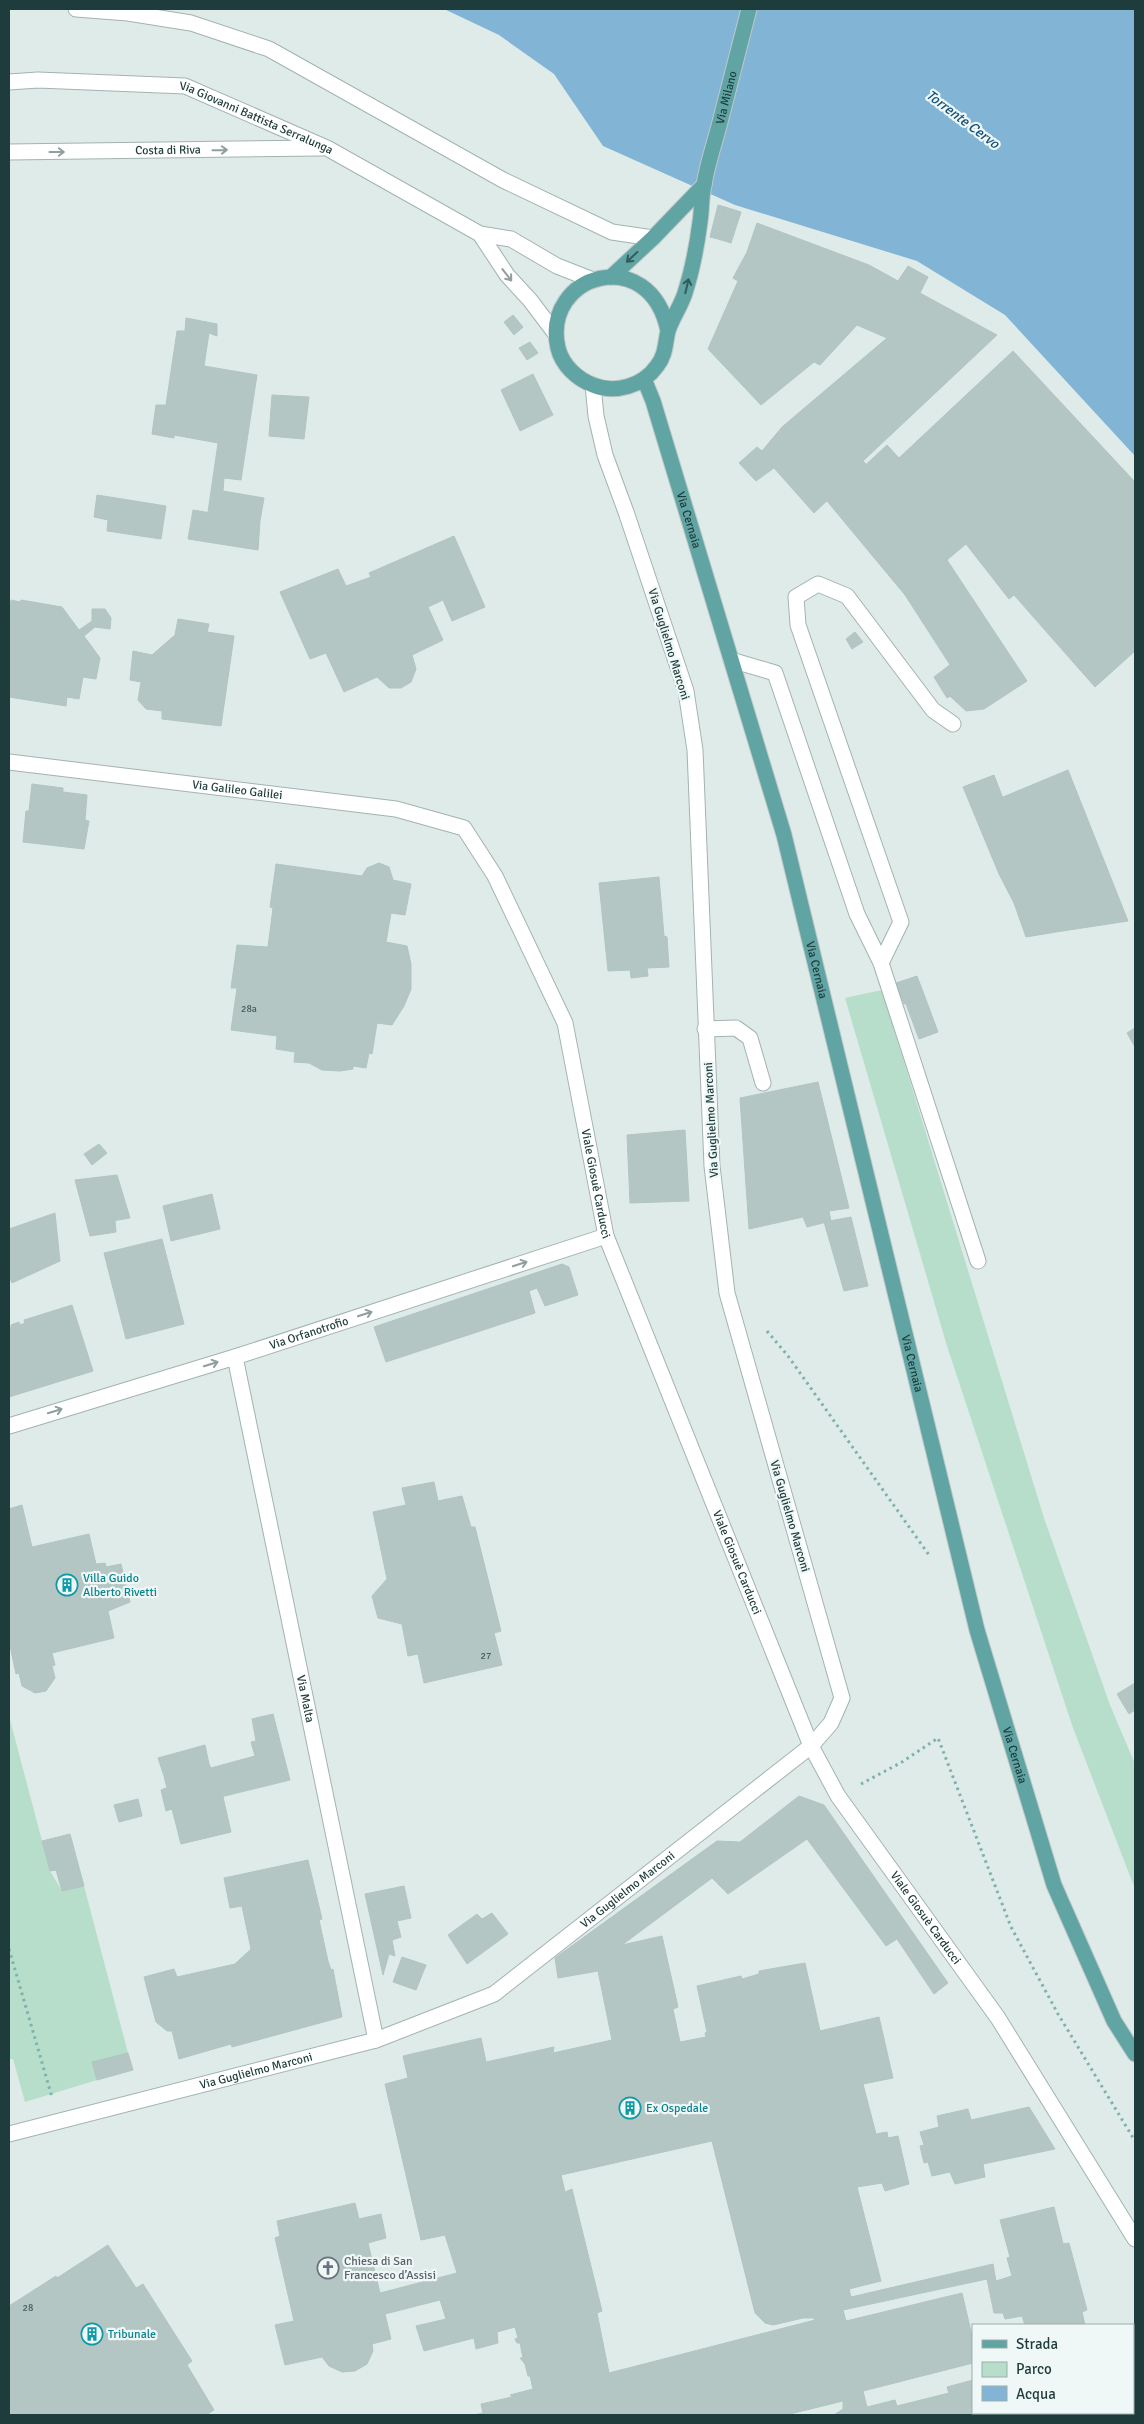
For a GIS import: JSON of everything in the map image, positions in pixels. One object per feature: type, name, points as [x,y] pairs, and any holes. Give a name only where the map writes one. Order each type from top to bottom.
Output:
[{"type":"main road","name":"Via Milano","points":[[668,331],[685,293],[700,223],[704,185],[749,9]]},
{"type":"main road","points":[[610,277],[653,238],[674,214],[704,185]]},
{"type":"main road","points":[[610,277],[628,279],[644,286],[656,298],[665,314],[668,331],[666,349],[658,366],[644,379],[628,387],[610,389],[593,386],[578,378],[566,366],[558,350],[556,333],[558,316],[566,301],[578,288],[593,280],[610,277]]},
{"type":"main road","name":"Via Cernaia","points":[[644,379],[656,410],[784,835],[977,1630],[1054,1885],[1114,2021],[1135,2054]]},
{"type":"street","points":[[76,9],[128,13],[191,23],[270,49],[503,180],[612,232],[653,238]]},
{"type":"street","name":"Via Giovanni Battista Serralunga","points":[[9,82],[38,80],[185,86],[327,148],[480,234],[511,239],[557,266],[593,280]]},
{"type":"street","name":"Costa di Riva","points":[[9,152],[327,148]]},
{"type":"street","name":"Via Giovanni Battista Serralunga","points":[[480,234],[506,275],[530,300],[556,333]]},
{"type":"street","name":"Via Guglielmo Marconi","points":[[9,2134],[376,2040],[494,1994],[811,1746],[831,1723],[842,1698],[727,1293],[712,1166],[695,750],[686,691],[605,455],[596,416],[593,386]]},
{"type":"street","points":[[881,962],[901,922],[798,625],[796,597],[818,584],[847,596],[933,710],[953,724]]},
{"type":"street","points":[[731,660],[775,673],[857,914],[881,962],[978,1261]]},
{"type":"street","name":"Via Galileo Galilei","points":[[9,762],[396,809],[464,828]]},
{"type":"street","name":"Viale Giosuè Carducci","points":[[464,828],[495,876],[565,1023],[606,1236],[811,1746],[838,1796],[998,2018],[1135,2239]]},
{"type":"street","points":[[705,1029],[736,1028],[750,1038],[763,1083]]},
{"type":"street","name":"Via Orfanotrofio","points":[[9,1426],[235,1357],[606,1236]]},
{"type":"street","name":"Via Malta","points":[[235,1357],[376,2040]]},
{"type":"path","points":[[788,1356],[926,1549]]},
{"type":"path","points":[[838,1796],[902,1762],[938,1738],[1011,1927],[1058,2014],[1135,2142]]},
{"type":"path","points":[[9,1949],[59,2122]]},
{"type":"green space","points":[[882,990],[1044,1518],[1110,1705],[1135,1764],[1135,1889],[1072,1725],[947,1346],[845,998]]},
{"type":"green space","points":[[9,1716],[50,1871],[62,1891],[84,1886],[128,2053],[93,2062],[97,2080],[25,2102],[13,2059],[9,2059]]},
{"type":"water","name":"Torrente Cervo","points":[[444,9],[1135,9],[1135,456],[1005,315],[917,261],[735,205],[603,146],[554,74],[499,35]]},
{"type":"building","points":[[718,205],[725,207],[718,239],[710,237]]},
{"type":"building","points":[[725,207],[741,212],[731,243],[718,239]]},
{"type":"building","points":[[757,223],[869,265],[898,281],[908,266],[928,277],[920,293],[997,335],[863,461],[866,464],[814,513],[774,468],[756,481],[739,463],[757,447],[762,451],[782,427],[887,338],[857,325],[820,365],[814,362],[761,405],[708,349],[738,281],[733,278],[747,252]]},
{"type":"building","points":[[513,315],[523,327],[514,335],[504,322]]},
{"type":"building","points":[[186,318],[217,324],[217,336],[209,333],[204,366],[257,375],[241,480],[224,478],[223,491],[264,498],[260,521],[208,512],[218,443],[174,435],[174,438],[152,434],[156,405],[166,405],[177,331],[185,331]]},
{"type":"building","points":[[530,342],[538,353],[527,360],[519,348]]},
{"type":"building","points":[[1013,351],[1135,482],[1135,651],[1095,687],[1014,595],[1009,599],[966,544],[905,595],[827,501],[887,445],[899,458]]},
{"type":"building","points":[[533,374],[553,415],[520,431],[501,390]]},
{"type":"building","points":[[272,395],[309,397],[304,439],[269,436]]},
{"type":"building","points":[[97,495],[166,506],[161,539],[107,531],[108,520],[94,517]]},
{"type":"building","points":[[193,510],[260,521],[258,550],[188,539]]},
{"type":"building","points":[[454,536],[485,607],[452,621],[443,600],[428,607],[443,640],[412,655],[416,669],[411,682],[401,688],[389,688],[377,677],[344,692],[326,653],[310,659],[280,592],[338,569],[346,586],[371,577],[369,573]]},
{"type":"building","points":[[947,560],[1027,681],[984,709],[966,711],[950,696],[965,688],[905,595]]},
{"type":"building","points":[[11,600],[62,607],[79,630],[92,621],[92,609],[105,609],[111,618],[110,629],[95,627],[84,636],[100,658],[96,679],[83,677],[79,699],[67,697],[66,706],[9,697]]},
{"type":"building","points":[[178,619],[209,624],[207,632],[234,636],[221,726],[162,719],[162,711],[146,709],[138,700],[141,682],[130,680],[133,651],[152,655],[175,635]]},
{"type":"building","points":[[855,632],[863,642],[852,649],[846,639]]},
{"type":"building","points":[[951,664],[965,688],[947,698],[934,677]]},
{"type":"building","points":[[1068,770],[1128,921],[1056,932],[1010,817],[1017,814],[1014,807],[1007,809],[1003,797]]},
{"type":"building","points":[[994,775],[1007,809],[1014,807],[1017,814],[1010,817],[1056,932],[1026,937],[1014,903],[999,874],[963,787]]},
{"type":"building","points":[[32,784],[63,788],[63,792],[87,795],[85,820],[89,821],[84,849],[23,842],[26,811],[29,811]]},
{"type":"building","points":[[379,863],[389,867],[393,880],[411,884],[405,915],[391,913],[386,942],[407,946],[411,964],[411,989],[404,1006],[392,1025],[377,1023],[372,1054],[369,1053],[366,1068],[353,1066],[353,1069],[340,1071],[322,1070],[309,1063],[294,1062],[295,1052],[276,1049],[277,1036],[231,1030],[237,988],[231,988],[237,945],[268,947],[273,908],[270,907],[276,864],[362,876],[367,868]]},
{"type":"building","points":[[659,877],[664,936],[667,937],[669,967],[647,968],[648,976],[631,978],[630,970],[608,971],[599,883]]},
{"type":"building","points":[[917,976],[925,997],[904,1004],[896,983]]},
{"type":"building","points":[[925,997],[938,1032],[919,1039],[906,1004]]},
{"type":"building","points":[[1135,1028],[1135,1047],[1127,1033]]},
{"type":"building","points":[[818,1082],[849,1208],[829,1211],[831,1221],[807,1227],[803,1217],[749,1229],[740,1098]]},
{"type":"building","points":[[685,1130],[689,1201],[630,1203],[627,1135]]},
{"type":"building","points":[[99,1144],[107,1153],[92,1165],[84,1154]]},
{"type":"building","points":[[117,1175],[130,1218],[87,1225],[75,1180]]},
{"type":"building","points":[[212,1194],[220,1229],[171,1241],[163,1206]]},
{"type":"building","points":[[55,1213],[60,1261],[12,1283],[9,1276],[9,1229]]},
{"type":"building","points":[[851,1217],[868,1286],[844,1291],[824,1222]]},
{"type":"building","points":[[115,1221],[116,1232],[90,1236],[87,1225]]},
{"type":"building","points":[[162,1239],[184,1324],[126,1339],[104,1253]]},
{"type":"building","points":[[562,1264],[569,1267],[578,1295],[545,1306],[537,1288],[529,1291],[535,1313],[386,1362],[374,1327]]},
{"type":"building","points":[[72,1305],[93,1371],[9,1397],[9,1328],[11,1328],[11,1325],[19,1322],[20,1325],[25,1323],[24,1320]]},
{"type":"building","points":[[434,1482],[438,1501],[462,1496],[471,1527],[475,1527],[501,1631],[494,1633],[502,1665],[424,1683],[418,1654],[408,1656],[402,1624],[378,1618],[372,1596],[387,1579],[373,1512],[406,1505],[402,1488]]},
{"type":"building","name":"Villa Guido Alberto Rivetti","points":[[22,1505],[32,1547],[89,1534],[96,1564],[105,1563],[106,1567],[121,1564],[130,1602],[108,1611],[114,1638],[52,1653],[55,1665],[52,1666],[55,1678],[46,1691],[35,1693],[22,1686],[19,1673],[16,1674],[9,1641],[9,1509]]},
{"type":"building","points":[[1135,1683],[1135,1710],[1129,1714],[1117,1694]]},
{"type":"building","points":[[273,1714],[290,1780],[172,1809],[164,1776],[209,1764],[211,1768],[255,1756],[251,1742],[256,1741],[252,1719]]},
{"type":"building","points":[[205,1745],[209,1764],[164,1776],[158,1758]]},
{"type":"building","points":[[166,1788],[172,1809],[166,1811],[161,1790]]},
{"type":"building","name":"Ex Ospedale","points":[[799,1796],[824,1805],[948,1983],[934,1994],[897,1939],[886,1946],[807,1839],[728,1894],[712,1878],[622,1945],[662,1936],[678,2007],[673,2009],[680,2042],[706,2037],[705,2033],[707,2032],[697,1986],[741,1976],[742,1979],[759,1974],[759,1971],[805,1963],[820,2031],[879,2017],[893,2078],[863,2084],[876,2134],[887,2132],[888,2138],[898,2136],[909,2184],[885,2191],[882,2183],[857,2187],[881,2281],[849,2289],[851,2297],[993,2264],[996,2281],[1012,2276],[1007,2258],[1010,2257],[1000,2220],[1054,2207],[1063,2244],[1069,2243],[1087,2310],[1082,2312],[1085,2324],[1025,2324],[1022,2316],[1005,2319],[1003,2313],[994,2313],[987,2279],[843,2310],[846,2321],[962,2293],[972,2336],[972,2363],[863,2391],[867,2407],[895,2400],[897,2406],[949,2393],[947,2387],[972,2380],[972,2414],[1006,2415],[834,2415],[843,2409],[843,2401],[786,2415],[474,2415],[483,2413],[481,2404],[512,2397],[510,2395],[533,2389],[525,2364],[520,2358],[523,2358],[520,2343],[517,2343],[515,2339],[518,2338],[515,2327],[497,2332],[498,2343],[476,2349],[474,2338],[424,2351],[416,2326],[446,2319],[440,2300],[385,2314],[380,2293],[457,2273],[445,2235],[421,2240],[385,2084],[408,2078],[403,2056],[481,2038],[486,2062],[554,2047],[553,2053],[612,2040],[598,1971],[558,1978],[555,1958],[717,1841],[740,1842]],"holes":[[[712,2141],[755,2313],[765,2323],[773,2325],[803,2318],[813,2318],[815,2320],[609,2373],[597,2313],[602,2311],[572,2189],[565,2192],[561,2175]]]},
{"type":"building","points":[[223,1797],[231,1832],[181,1844],[172,1809]]},
{"type":"building","points":[[138,1799],[142,1816],[119,1822],[114,1805]]},
{"type":"building","points":[[70,1834],[84,1886],[62,1891],[56,1870],[50,1871],[42,1841]]},
{"type":"building","points":[[308,1860],[322,1919],[319,1920],[328,1961],[331,1970],[333,1969],[342,2017],[232,2047],[231,2044],[179,2059],[172,2031],[167,2031],[156,2022],[144,1977],[174,1969],[177,1977],[235,1964],[251,1949],[242,1906],[230,1908],[224,1878]]},
{"type":"building","points":[[404,1886],[411,1918],[397,1921],[401,1937],[392,1940],[395,1956],[389,1954],[383,1975],[365,1894]]},
{"type":"building","points":[[492,1913],[508,1934],[467,1964],[448,1935],[477,1914],[482,1919]]},
{"type":"building","points":[[402,1957],[426,1965],[416,1990],[393,1982]]},
{"type":"building","points":[[128,2053],[133,2070],[97,2080],[92,2062]]},
{"type":"building","points":[[1029,2107],[1055,2149],[983,2164],[985,2177],[955,2184],[950,2172],[932,2176],[928,2162],[924,2163],[920,2146],[924,2145],[920,2132],[939,2127],[937,2116],[968,2109],[971,2120]]},
{"type":"building","name":"Chiesa di San Francesco d’Assisi","points":[[355,2203],[359,2219],[381,2214],[386,2238],[368,2243],[391,2339],[372,2344],[373,2351],[367,2364],[355,2371],[342,2372],[329,2366],[322,2357],[285,2365],[275,2325],[294,2321],[275,2238],[280,2236],[277,2221]]},
{"type":"building","name":"Tribunale","points":[[108,2245],[136,2288],[143,2284],[192,2361],[187,2365],[214,2410],[206,2415],[9,2415],[9,2306]]},
{"type":"building","points":[[1134,2374],[1135,2415],[1045,2415],[1134,2414]]},
{"type":"place","name":"Villa Guido Alberto Rivetti","points":[[67,1585]]},
{"type":"place","name":"Ex Ospedale","points":[[630,2108]]},
{"type":"place","name":"Chiesa di San Francesco d’Assisi","points":[[328,2268]]},
{"type":"place","name":"Tribunale","points":[[92,2334]]}]
